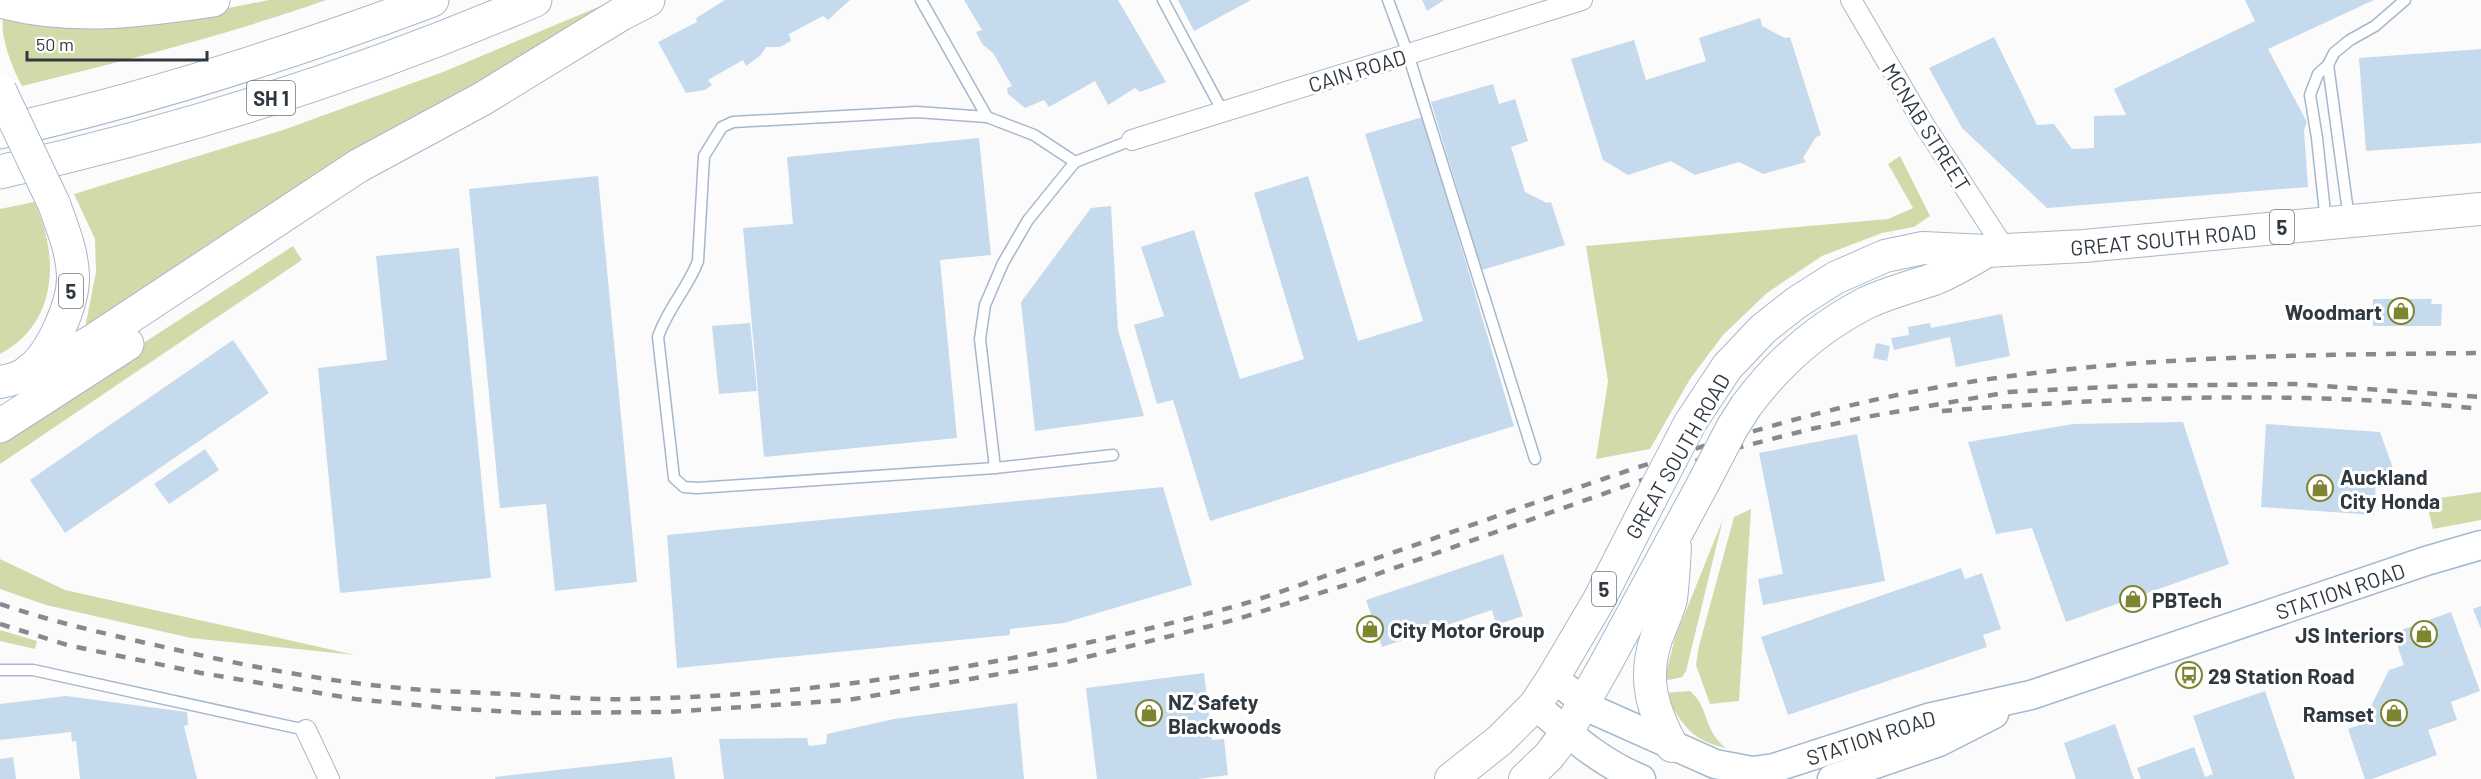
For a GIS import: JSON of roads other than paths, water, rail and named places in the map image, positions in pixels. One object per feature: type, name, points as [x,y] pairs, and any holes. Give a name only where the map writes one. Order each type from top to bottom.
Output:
[{"type":"highway","points":[[0,1],[59,12],[148,10],[213,0]]},
{"type":"highway","name":"SH 1","points":[[0,132],[160,91],[334,37],[432,0]]},
{"type":"highway","name":"SH 1","points":[[0,172],[171,129],[295,91],[420,47],[535,0]]},
{"type":"highway","points":[[12,381],[58,361],[93,340],[358,166],[482,99],[621,14],[648,0]]},
{"type":"highway","points":[[0,426],[370,182],[482,99]]},
{"type":"main road","name":"5","points":[[0,90],[54,204],[71,255],[73,278],[63,320],[42,358],[12,381]]},
{"type":"main road","name":"GREAT SOUTH ROAD","points":[[1450,779],[1500,741],[1535,705],[1599,600],[1690,423],[1708,393],[1742,350],[1763,329],[1796,303],[1835,278],[1885,256],[1923,248],[1997,251],[2481,208]]},
{"type":"main road","name":"GREAT SOUTH ROAD","points":[[1525,779],[1549,756],[1567,732],[1676,535],[1726,438],[1746,406],[1779,367],[1835,321],[1865,303],[1935,279],[1997,251]]},
{"type":"main road","points":[[1672,746],[1662,726],[1649,680],[1652,654],[1671,601],[1676,535]]},
{"type":"main road","name":"STATION ROAD","points":[[1553,678],[1584,703],[1672,746],[1715,764],[1753,775],[1928,718],[2031,695],[2481,544]]},
{"type":"main road","name":"STATION ROAD","points":[[1832,779],[1939,742],[2031,695]]},
{"type":"main road","points":[[1535,705],[1610,764],[1641,779]]},
{"type":"street","name":"CAIN ROAD","points":[[1132,140],[1582,0]]},
{"type":"street","name":"MCNAB STREET","points":[[1851,0],[1997,251]]},
{"type":"street","points":[[306,730],[329,779]]},
{"type":"lane","points":[[921,0],[987,117]]},
{"type":"lane","points":[[1162,0],[1223,112]]},
{"type":"lane","points":[[1388,0],[1408,54],[1535,459]]},
{"type":"lane","points":[[2338,221],[2317,138],[2310,95],[2318,74],[2328,64],[2334,53],[2350,40],[2375,26],[2405,0]]},
{"type":"lane","points":[[2328,64],[2338,221]]},
{"type":"lane","points":[[1075,162],[1034,135],[987,117],[916,112],[733,122],[722,127],[704,156],[698,261],[694,272],[662,324],[658,337],[674,478],[684,487],[995,468],[1113,455]]},
{"type":"lane","points":[[995,468],[980,339],[985,305],[1003,263],[1028,220],[1075,162],[1132,140]]},
{"type":"lane","points":[[0,670],[33,670],[306,730]]},
{"type":"railway","points":[[0,604],[86,629],[235,663],[392,687],[615,699],[782,691],[938,671],[1092,642],[1168,624],[1243,604],[1604,479],[1725,440],[1848,406],[1926,389],[2004,377],[2163,362],[2242,357],[2481,353]]},
{"type":"railway","points":[[0,624],[67,645],[201,673],[355,699],[446,708],[530,713],[668,712],[848,700],[1063,663],[1234,620],[1355,582],[1721,452],[1866,417],[2009,392],[2127,386],[2294,384],[2481,397]]},
{"type":"railway","points":[[1942,411],[2077,402],[2212,398],[2346,399],[2481,409]]},
{"type":"place","name":"Woodmart","points":[[2401,311]]},
{"type":"place","name":"Auckland City Honda","points":[[2320,488]]},
{"type":"place","name":"PBTech","points":[[2133,599]]},
{"type":"place","name":"City Motor Group","points":[[1370,629]]},
{"type":"place","name":"JS Interiors","points":[[2424,634]]},
{"type":"place","name":"29 Station Road","points":[[2189,675]]},
{"type":"place","name":"NZ Safety Blackwoods","points":[[1149,713]]},
{"type":"place","name":"Ramset","points":[[2394,713]]}]
